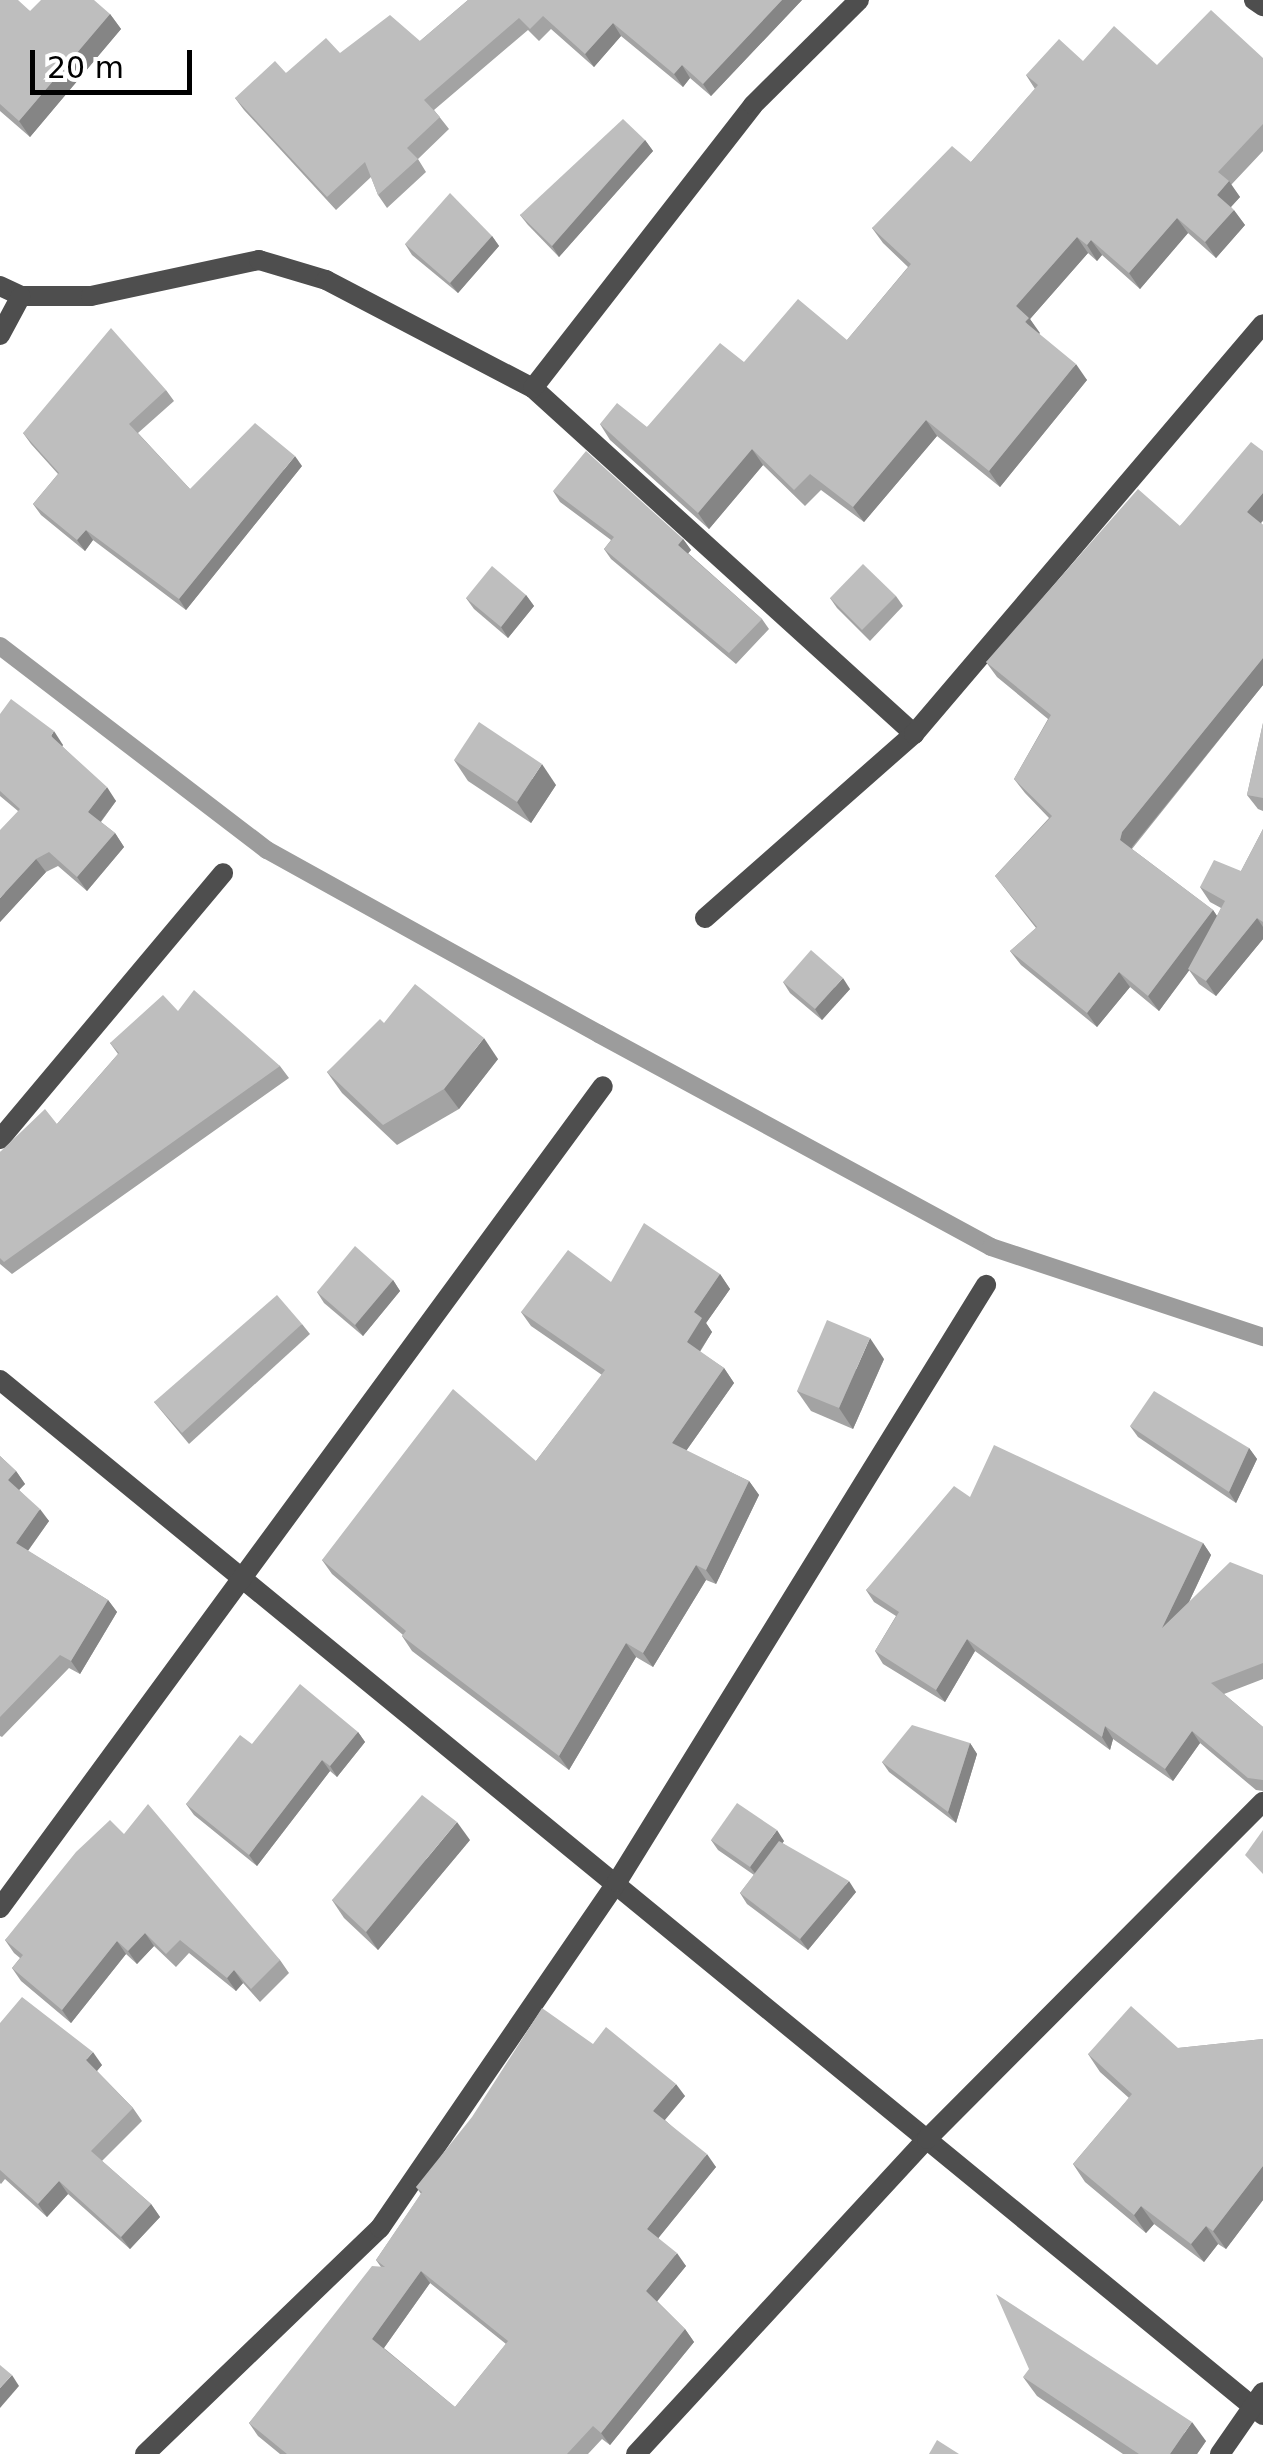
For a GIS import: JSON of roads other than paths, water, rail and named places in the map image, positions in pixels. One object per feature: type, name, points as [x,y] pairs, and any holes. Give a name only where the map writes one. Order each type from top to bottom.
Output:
[{"type":"street","points":[[533,388],[753,105],[860,0]]},
{"type":"street","points":[[1254,0],[1263,6]]},
{"type":"street","points":[[0,286],[20,296],[91,296],[259,260],[326,280],[533,388],[914,734]]},
{"type":"street","points":[[0,336],[20,296]]},
{"type":"street","points":[[706,918],[914,734],[1263,324]]},
{"type":"street","points":[[0,1138],[223,873]]},
{"type":"street","points":[[0,1908],[604,1086]]},
{"type":"street","points":[[146,2454],[380,2228],[617,1882],[986,1285]]},
{"type":"street","points":[[0,1380],[927,2139],[1259,2404],[1220,2454]]},
{"type":"street","points":[[636,2454],[927,2139],[1263,1802]]},
{"type":"waterway","points":[[0,646],[267,850],[599,1034],[991,1247],[1263,1337]]}]
